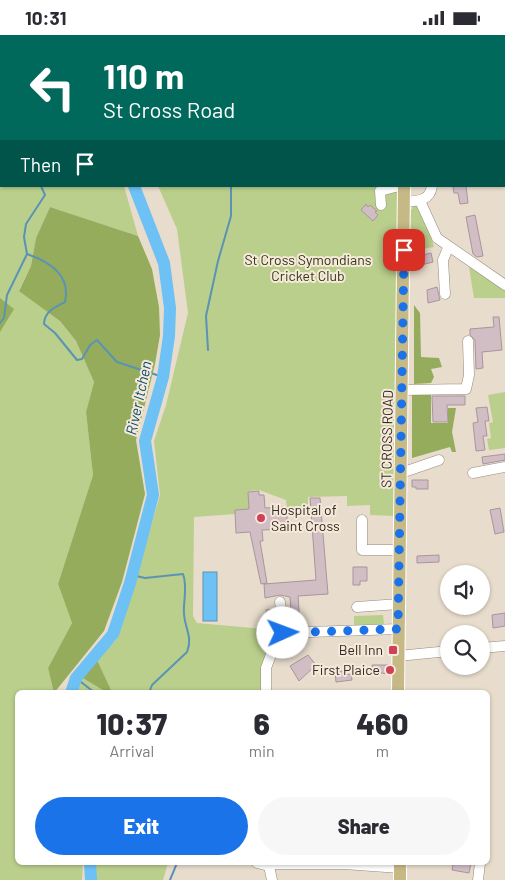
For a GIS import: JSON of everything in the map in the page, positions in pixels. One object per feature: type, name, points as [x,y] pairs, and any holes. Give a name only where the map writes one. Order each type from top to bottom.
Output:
[{"type":"main road","name":"ST CROSS ROAD","points":[[398,690],[404,187]]},
{"type":"street","points":[[381,205],[380,191],[394,187]]},
{"type":"street","points":[[404,202],[420,201],[431,194],[432,187]]},
{"type":"street","points":[[420,201],[428,215],[432,231],[448,248],[505,285]]},
{"type":"street","points":[[444,294],[443,260],[448,248]]},
{"type":"street","points":[[403,390],[466,389],[469,375],[468,341]]},
{"type":"street","points":[[401,473],[439,460]]},
{"type":"street","points":[[473,473],[505,467]]},
{"type":"street","points":[[362,520],[362,550],[399,550]]},
{"type":"street","points":[[266,690],[266,668],[282,630],[280,602]]},
{"type":"street","points":[[357,607],[399,604]]},
{"type":"street","points":[[282,630],[398,629]]},
{"type":"street","points":[[490,647],[505,646]]},
{"type":"street","points":[[398,656],[440,652]]},
{"type":"street","points":[[272,880],[273,865]]},
{"type":"street","points":[[353,865],[400,870]]},
{"type":"street","points":[[478,880],[480,865]]},
{"type":"green space","points":[[0,187],[124,187],[138,236],[50,207],[36,238],[31,266],[19,290],[60,321],[76,341],[94,382],[86,412],[93,475],[58,584],[72,623],[48,668],[54,690],[15,690],[15,865],[83,865],[82,880],[0,880]]},
{"type":"green space","name":"St Cross Symondians Cricket Club","points":[[158,187],[402,187],[395,516],[370,515],[370,505],[347,506],[347,496],[308,497],[308,508],[287,510],[286,500],[259,490],[248,491],[249,509],[235,510],[235,514],[194,517],[193,616],[197,623],[276,630],[261,690],[111,690],[97,660],[116,640],[123,622],[160,495],[154,441],[166,405],[188,313],[177,229]]},
{"type":"green space","points":[[414,205],[419,205],[422,208],[434,247],[410,251],[410,240],[415,240],[415,234],[410,234],[411,210]]},
{"type":"green space","points":[[50,207],[138,236],[152,269],[159,307],[160,335],[155,364],[136,440],[145,494],[122,582],[104,631],[56,690],[53,690],[48,668],[72,623],[58,584],[93,475],[86,412],[94,382],[76,341],[60,321],[19,291],[31,266],[36,238]]},
{"type":"green space","points":[[469,267],[505,289],[505,298],[474,298]]},
{"type":"green space","points":[[0,298],[14,309],[0,332]]},
{"type":"green space","points":[[414,305],[420,313],[421,357],[439,358],[442,367],[431,369],[434,377],[431,383],[414,384]]},
{"type":"green space","points":[[505,392],[505,448],[489,450],[487,439],[491,438],[489,423],[493,422],[488,395]]},
{"type":"green space","points":[[412,394],[431,394],[431,423],[448,423],[448,408],[456,408],[452,432],[456,452],[452,452],[450,447],[412,458]]},
{"type":"green space","points":[[383,615],[384,624],[354,625],[354,616]]},
{"type":"green space","points":[[97,660],[111,690],[103,690],[81,677]]},
{"type":"green space","points":[[81,677],[103,690],[77,690]]},
{"type":"green space","points":[[96,865],[167,865],[163,880],[95,880]]},
{"type":"water","points":[[203,572],[217,572],[217,621],[203,621]]},
{"type":"building","points":[[453,187],[466,187],[468,203],[460,204],[458,193],[454,193]]},
{"type":"building","points":[[366,204],[377,211],[375,212],[378,215],[373,221],[361,210]]},
{"type":"building","points":[[475,215],[483,256],[477,257],[473,254],[466,217]]},
{"type":"building","points":[[431,253],[433,262],[421,265],[419,256]]},
{"type":"building","points":[[437,287],[440,300],[428,303],[427,290]]},
{"type":"building","points":[[493,317],[499,317],[502,350],[482,352],[483,368],[476,369],[475,340],[470,335],[470,329],[494,327]]},
{"type":"building","points":[[432,396],[465,396],[465,405],[447,405],[448,422],[433,422]]},
{"type":"building","points":[[487,407],[489,421],[485,421],[487,436],[483,436],[485,450],[476,451],[473,423],[478,422],[476,408]]},
{"type":"building","points":[[505,454],[505,460],[483,464],[482,457]]},
{"type":"building","points":[[412,480],[428,480],[428,489],[412,487]]},
{"type":"building","name":"Hospital of Saint Cross","points":[[259,491],[259,495],[264,495],[265,508],[283,507],[283,512],[287,511],[287,522],[284,523],[285,529],[262,530],[263,541],[260,541],[267,583],[261,584],[250,532],[236,533],[235,510],[249,509],[248,492]]},
{"type":"building","points":[[310,498],[320,498],[328,594],[298,596],[300,625],[292,626],[290,597],[280,595],[265,598],[264,584],[316,580]]},
{"type":"building","points":[[500,508],[504,532],[495,534],[490,510]]},
{"type":"building","points":[[439,555],[439,562],[417,563],[417,556]]},
{"type":"building","points":[[353,567],[367,567],[367,581],[360,581],[360,585],[353,585]]},
{"type":"building","points":[[274,609],[275,628],[268,630],[266,610]]},
{"type":"building","points":[[505,613],[505,626],[493,628],[492,615]]},
{"type":"building","points":[[308,655],[316,665],[299,681],[290,666]]},
{"type":"building","points":[[372,665],[390,665],[390,674],[372,672]]},
{"type":"building","points":[[343,671],[343,675],[351,674],[352,680],[336,682],[335,672]]},
{"type":"building","points":[[453,865],[471,865],[469,873],[452,870]]},
{"type":"waterway","points":[[0,323],[4,318],[7,295],[27,254],[24,237],[26,224],[45,195],[41,187]]},
{"type":"waterway","name":"River Itchen","points":[[72,690],[76,678],[113,634],[130,583],[153,495],[145,441],[163,377],[169,336],[170,308],[164,263],[134,187]]},
{"type":"waterway","points":[[208,350],[206,316],[218,261],[231,216],[231,187]]},
{"type":"waterway","points":[[27,254],[51,266],[62,277],[65,284],[65,302],[48,313],[44,324],[55,333],[77,360],[82,359],[90,345],[97,340],[117,362],[163,377]]},
{"type":"waterway","points":[[132,575],[145,578],[183,574],[184,579],[184,614],[189,647],[187,652],[152,685],[150,690]]},
{"type":"waterway","points":[[76,678],[91,690]]},
{"type":"waterway","name":"River Itchen","points":[[90,865],[91,880]]},
{"type":"waterway","points":[[170,880],[176,865]]},
{"type":"place","name":"Hospital of Saint Cross","points":[[261,518]]},
{"type":"place","name":"Bell Inn","points":[[393,650]]},
{"type":"place","name":"First Plaice","points":[[390,670]]},
{"type":"route","points":[[283,633],[398,629],[404,250]]}]
